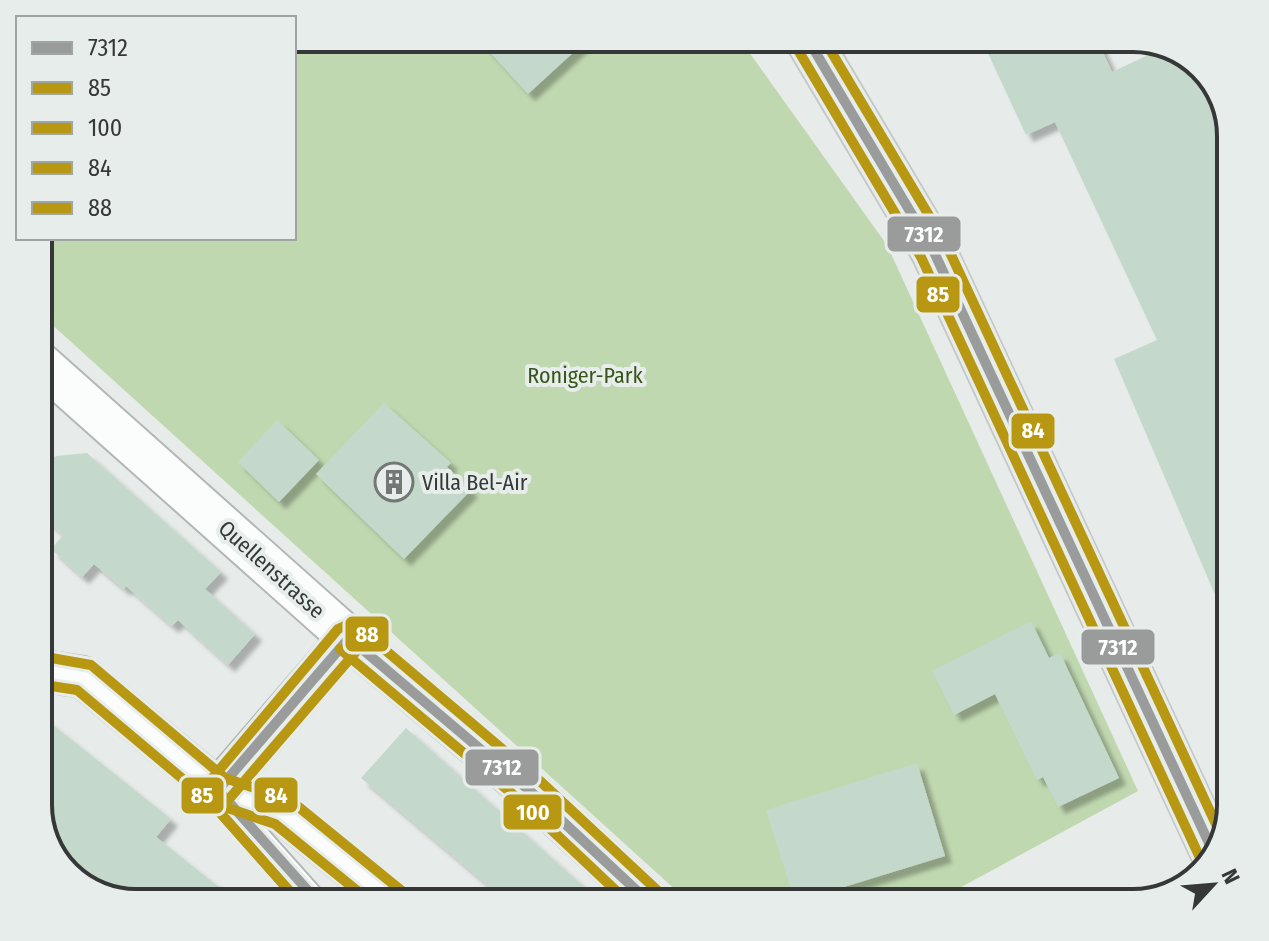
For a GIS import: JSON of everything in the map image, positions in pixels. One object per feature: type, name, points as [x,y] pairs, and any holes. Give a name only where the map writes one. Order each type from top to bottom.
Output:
[{"type":"main road","points":[[815,52],[933,250],[1208,842]]},
{"type":"street","name":"Quellenstrasse","points":[[52,373],[349,638],[531,792],[635,889]]},
{"type":"street","points":[[218,790],[349,638]]},
{"type":"street","points":[[52,672],[83,677],[218,790],[282,812],[377,889]]},
{"type":"lane","points":[[218,790],[306,889]]},
{"type":"green space","name":"Roniger-Park","points":[[296,52],[749,52],[887,245],[1138,791],[958,889],[675,889],[52,325],[52,240],[296,240]]},
{"type":"building","points":[[490,52],[574,52],[528,94]]},
{"type":"building","points":[[987,52],[1103,52],[1112,72],[1150,54],[1160,56],[1184,69],[1200,85],[1208,99],[1217,136],[1217,599],[1114,359],[1157,340],[1055,122],[1026,135]]},
{"type":"building","name":"Villa Bel-Air","points":[[384,403],[451,463],[447,467],[471,490],[404,559],[316,474]]},
{"type":"building","points":[[277,420],[319,460],[279,502],[238,462]]},
{"type":"building","points":[[87,453],[221,572],[205,589],[255,634],[228,665],[178,620],[172,626],[126,586],[124,589],[94,564],[82,577],[52,550],[63,535],[52,525],[52,459]]},
{"type":"building","points":[[1031,621],[1049,658],[1060,653],[1119,778],[1058,807],[1043,777],[1037,780],[995,694],[954,715],[932,671]]},
{"type":"building","points":[[52,724],[171,819],[156,837],[221,889],[119,887],[85,872],[63,847],[55,827],[52,811]]},
{"type":"building","points":[[406,728],[586,889],[492,889],[361,778]]},
{"type":"building","points":[[917,763],[945,856],[837,889],[791,889],[766,810]]},
{"type":"transit line","name":"85","points":[[799,52],[921,257],[1194,845]]},
{"type":"transit line","name":"7312","points":[[815,52],[933,250],[1208,842]]},
{"type":"transit line","name":"84","points":[[831,52],[946,244],[1215,822]]},
{"type":"transit line","name":"88","points":[[288,889],[208,799],[204,788],[338,629],[349,624],[358,627],[540,781],[656,889]]},
{"type":"transit line","name":"7312","points":[[349,638],[531,792],[635,889]]},
{"type":"transit line","name":"7312","points":[[218,790],[349,638]]},
{"type":"transit line","name":"100","points":[[229,799],[360,647]]},
{"type":"transit line","name":"100","points":[[340,649],[522,802],[614,889]]},
{"type":"transit line","name":"84","points":[[52,658],[91,665],[225,778],[290,800],[399,889]]},
{"type":"transit line","name":"85","points":[[52,686],[77,690],[210,802],[275,824],[355,889]]},
{"type":"transit line","name":"7312","points":[[218,790],[306,889]]},
{"type":"transit line","name":"100","points":[[208,799],[288,889]]},
{"type":"place","name":"Villa Bel-Air","points":[[394,482]]}]
